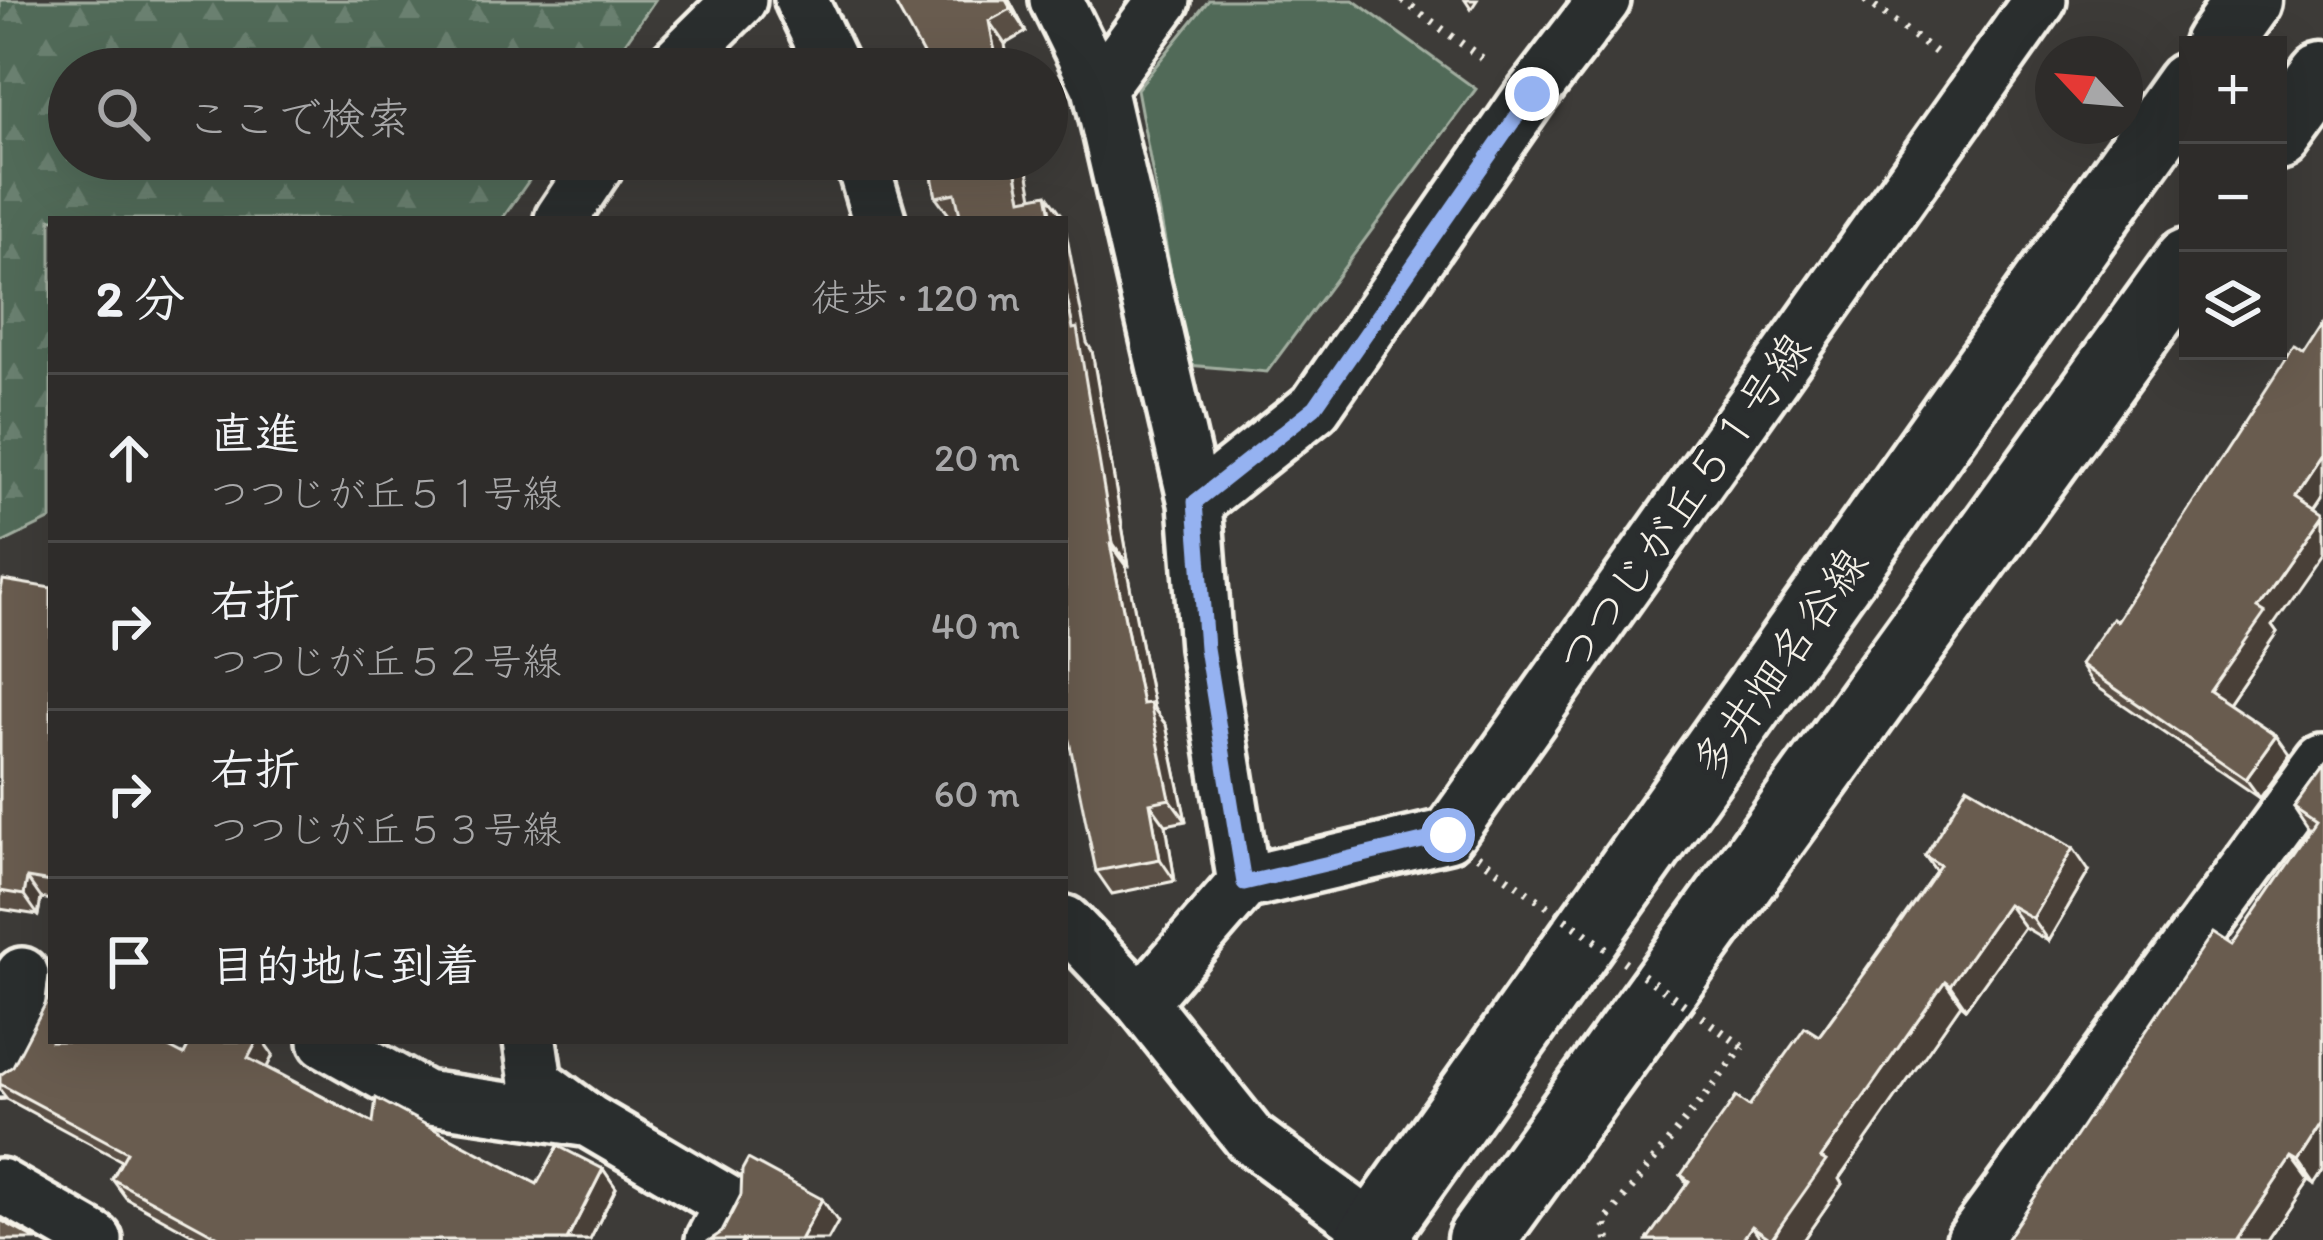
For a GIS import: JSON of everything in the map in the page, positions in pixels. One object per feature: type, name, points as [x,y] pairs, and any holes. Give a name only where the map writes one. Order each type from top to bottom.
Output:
[{"type":"street","points":[[691,48],[740,0]]},
{"type":"street","points":[[801,0],[824,48]]},
{"type":"street","points":[[1057,0],[1099,88],[1195,502],[1206,648],[1244,883]]},
{"type":"street","points":[[1099,88],[1164,0]]},
{"type":"street","points":[[1195,502],[1315,407],[1532,94],[1604,0]]},
{"type":"street","name":"つつじが丘５１号線","points":[[1448,835],[2040,0]]},
{"type":"street","points":[[2223,36],[2249,0]]},
{"type":"street","points":[[2287,125],[2323,75]]},
{"type":"street","name":"多井畑名谷線","points":[[1378,1237],[2179,99]]},
{"type":"street","points":[[564,216],[587,180]]},
{"type":"street","points":[[867,180],[876,216]]},
{"type":"street","name":"多井畑名谷線","points":[[1481,1240],[2179,274]]},
{"type":"street","points":[[1973,1240],[2323,763]]},
{"type":"street","points":[[1141,1002],[1244,883],[1448,835]]},
{"type":"street","points":[[1068,925],[1141,1002],[1250,1138],[1378,1237]]},
{"type":"street","points":[[0,1071],[14,1047],[24,973]]},
{"type":"street","points":[[330,1044],[424,1096],[589,1121]]},
{"type":"street","points":[[530,1044],[536,1082],[722,1222]]},
{"type":"street","points":[[0,1185],[96,1240]]},
{"type":"path","points":[[1402,0],[1532,94]]},
{"type":"path","points":[[1865,0],[1979,85]]},
{"type":"path","points":[[1448,835],[1742,1047],[1605,1222],[1608,1240]]},
{"type":"green space","points":[[0,0],[655,0],[622,48],[48,48],[48,180],[529,180],[504,216],[48,216],[48,520],[0,544]]},
{"type":"green space","points":[[1209,0],[1353,0],[1476,89],[1267,372],[1188,365],[1137,89]]},
{"type":"building","points":[[893,0],[1006,0],[1011,9],[989,21],[994,48],[919,48]]},
{"type":"building","points":[[933,180],[1018,180],[1022,199],[1047,194],[1051,216],[960,216],[955,193],[936,197]]},
{"type":"building","points":[[1068,303],[1073,329],[1077,328],[1110,544],[1142,704],[1150,703],[1170,799],[1150,803],[1160,859],[1096,871],[1068,736]]},
{"type":"building","points":[[2323,324],[2323,455],[2297,494],[2323,514],[2257,608],[2265,613],[2210,691],[2277,736],[2246,779],[2080,664],[2112,618],[2116,621],[2293,348],[2303,355]]},
{"type":"building","points":[[3,580],[48,588],[48,882],[27,878],[24,895],[0,891]]},
{"type":"building","points":[[2323,768],[2323,1123],[2298,1162],[2291,1158],[2236,1240],[2006,1240],[2212,933],[2232,946],[2316,823],[2294,808]]},
{"type":"building","points":[[1967,786],[2073,848],[2032,918],[2007,904],[1950,985],[1945,981],[1821,1158],[1826,1161],[1771,1239],[1752,1226],[1742,1240],[1647,1240],[1689,1181],[1681,1175],[1736,1097],[1749,1106],[1805,1027],[1819,1036],[1881,951],[1940,865],[1925,856]]},
{"type":"building","points":[[48,999],[48,1044],[163,1044],[184,1055],[190,1044],[255,1044],[248,1058],[373,1123],[376,1098],[537,1184],[558,1146],[603,1169],[567,1240],[224,1240],[112,1179],[127,1152],[0,1084],[0,1075],[13,1066]]},
{"type":"building","points":[[748,1159],[822,1199],[800,1240],[710,1240],[722,1232],[741,1195],[742,1170]]},
{"type":"building","points":[[0,1220],[37,1240],[0,1240]]},
{"type":"route","points":[[1448,835],[1244,883],[1206,648],[1195,502],[1315,407],[1532,94]]}]
